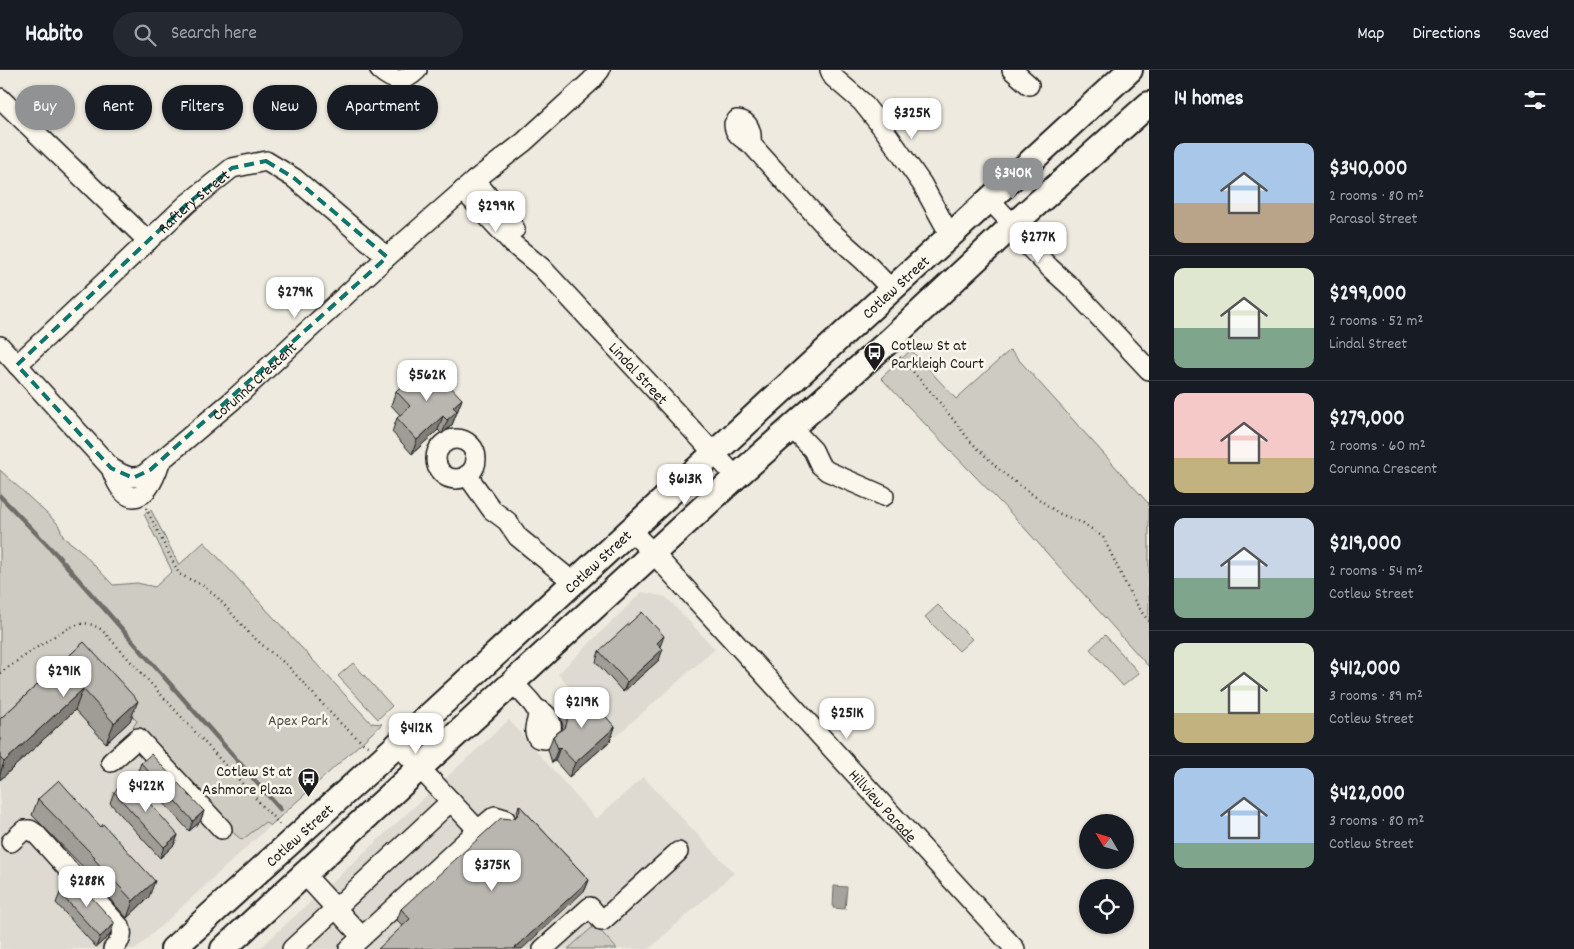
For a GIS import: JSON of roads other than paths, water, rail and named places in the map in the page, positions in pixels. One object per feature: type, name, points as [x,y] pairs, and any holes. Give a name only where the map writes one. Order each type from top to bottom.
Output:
[{"type":"main road","name":"Cotlew Street","points":[[173,949],[398,745],[1130,70]]},
{"type":"main road","name":"Cotlew Street","points":[[224,949],[736,478],[889,341],[1013,225],[1149,104]]},
{"type":"street","points":[[380,70],[386,76],[397,80],[411,76],[417,70]]},
{"type":"street","name":"Corunna Crescent","points":[[0,346],[111,468],[133,478],[145,474],[233,400],[387,257],[469,185],[524,142],[591,81],[600,70]]},
{"type":"street","points":[[830,70],[833,76],[862,102],[885,131],[922,184],[950,235]]},
{"type":"street","points":[[1012,70],[1029,85]]},
{"type":"street","points":[[0,98],[148,241]]},
{"type":"street","points":[[751,144],[826,227],[864,261],[891,290]]},
{"type":"street","name":"Raftery Street","points":[[17,365],[187,204],[232,168],[266,160],[294,178],[387,257]]},
{"type":"street","name":"Lindal Street","points":[[469,185],[520,236],[541,267],[736,478]]},
{"type":"street","points":[[989,199],[1013,225],[1027,227],[1056,260],[1072,288],[1149,370]]},
{"type":"street","points":[[792,428],[813,450],[820,464],[827,471],[884,496]]},
{"type":"street","points":[[111,468],[122,492],[127,496],[137,497],[147,491],[152,484],[160,462]]},
{"type":"street","points":[[467,475],[492,510],[507,521],[518,537],[573,582]]},
{"type":"street","name":"Hillview Parade","points":[[630,530],[1015,949]]},
{"type":"street","points":[[513,683],[537,709],[538,717],[534,732],[538,738],[548,737]]},
{"type":"street","points":[[111,762],[138,738],[222,829]]},
{"type":"street","points":[[398,745],[478,830]]},
{"type":"street","points":[[292,949],[451,801]]},
{"type":"street","points":[[304,875],[335,909],[355,943],[478,830],[495,816],[505,819]]},
{"type":"street","points":[[10,842],[24,830],[30,830],[36,834],[120,927],[122,935],[113,949]]},
{"type":"street","points":[[543,949],[590,907],[602,921],[678,852]]},
{"type":"waterway","points":[[0,496],[57,555],[280,809]]},
{"type":"place","name":"Cotlew St at Parkleigh Court","points":[[875,372]]},
{"type":"place","name":"Cotlew St at Ashmore Plaza","points":[[308,798]]},
{"type":"park label","name":"Apex Park","points":[[298,719]]}]
